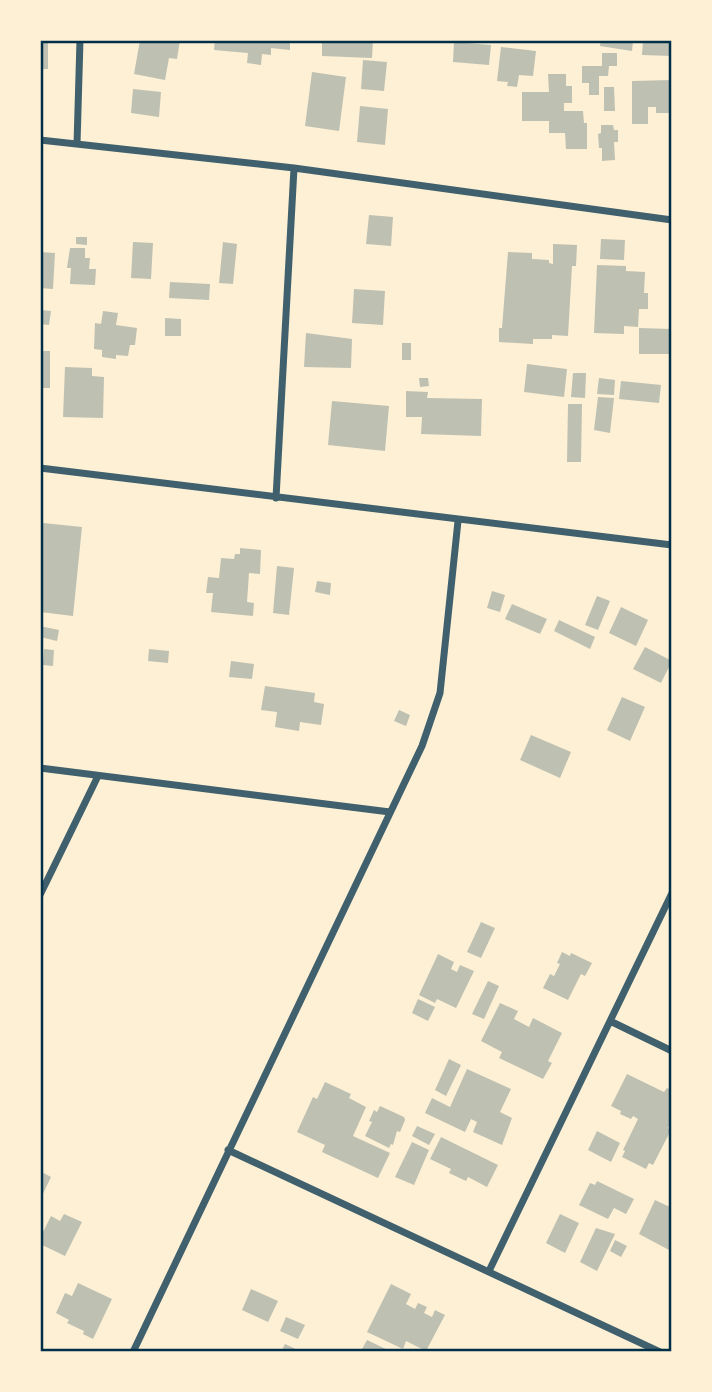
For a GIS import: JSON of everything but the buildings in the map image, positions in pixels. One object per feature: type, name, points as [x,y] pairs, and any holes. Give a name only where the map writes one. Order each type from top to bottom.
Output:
[{"type":"street","points":[[76,144],[80,40]]},
{"type":"street","points":[[40,140],[294,168],[672,220]]},
{"type":"street","points":[[276,498],[294,168]]},
{"type":"street","points":[[40,468],[672,545]]},
{"type":"street","points":[[133,1352],[422,746],[440,693],[458,521]]},
{"type":"street","points":[[40,768],[390,812]]},
{"type":"street","points":[[40,895],[98,776]]},
{"type":"street","points":[[489,1271],[672,893]]},
{"type":"street","points":[[610,1021],[672,1051]]},
{"type":"street","points":[[228,1150],[660,1352]]}]
